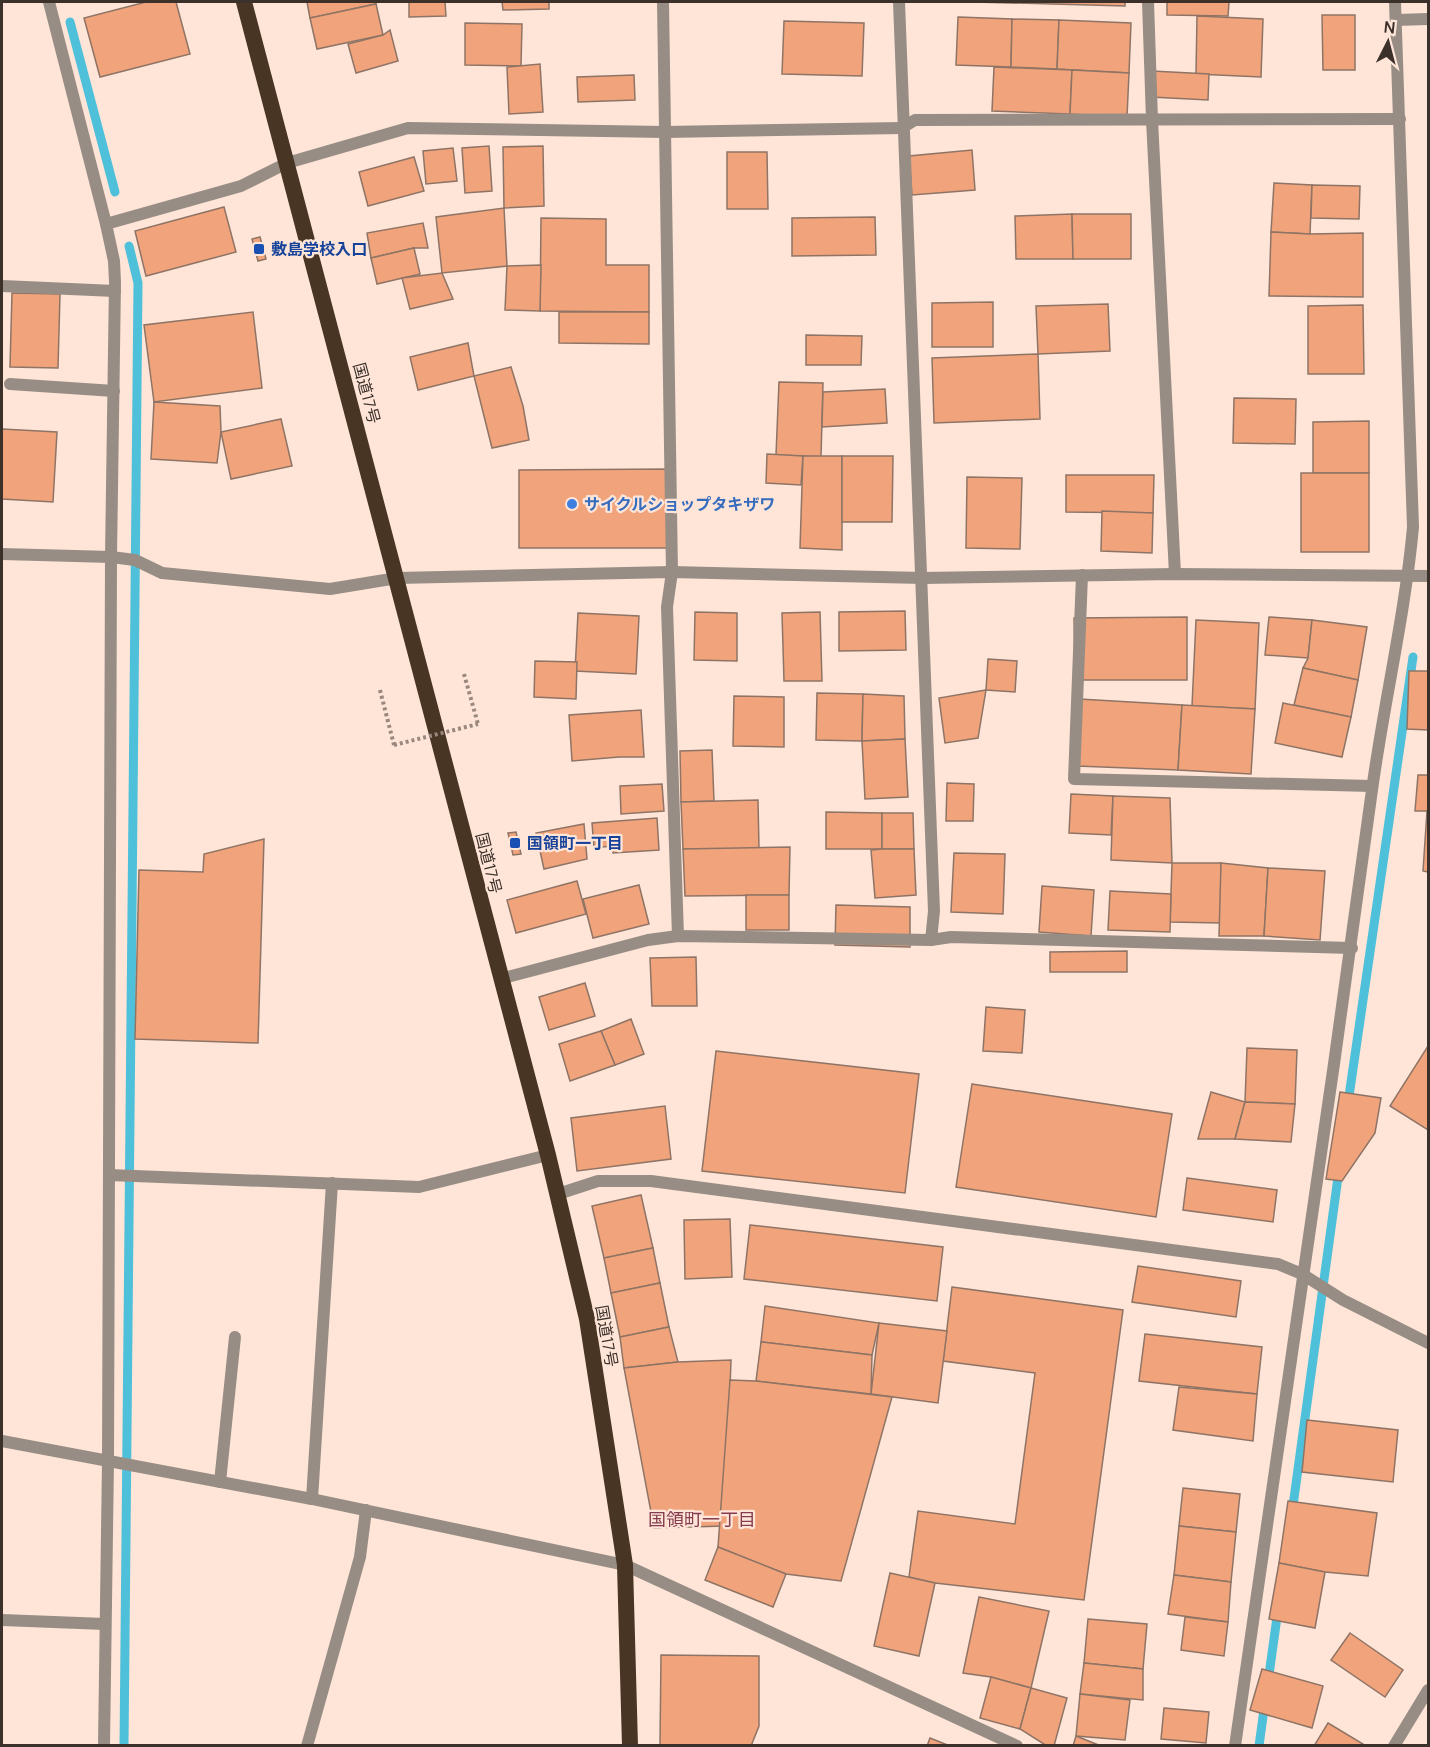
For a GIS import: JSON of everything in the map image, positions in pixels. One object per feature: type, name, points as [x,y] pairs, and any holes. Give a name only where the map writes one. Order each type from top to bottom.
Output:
[{"type":"highway","name":"国道17号","points":[[244,2],[548,1155],[587,1319],[625,1565],[630,1746]]},
{"type":"street","points":[[49,2],[114,261],[115,291],[111,557],[118,1176],[108,1461],[104,1746]]},
{"type":"street","points":[[663,2],[672,572],[667,607],[678,936]]},
{"type":"street","points":[[899,2],[902,128],[923,578],[934,911],[930,940]]},
{"type":"street","points":[[1148,2],[1175,574]]},
{"type":"street","points":[[1235,1746],[1302,1274],[1352,948],[1372,786],[1408,575],[1413,527],[1395,2]]},
{"type":"street","points":[[1396,20],[1428,19]]},
{"type":"street","points":[[105,224],[241,186],[287,163],[408,128],[665,132],[902,128],[915,120],[1400,119]]},
{"type":"street","points":[[2,286],[115,291]]},
{"type":"street","points":[[10,384],[114,391]]},
{"type":"street","points":[[2,554],[111,557],[135,560],[162,573],[330,589],[397,578],[672,572],[923,578],[1175,574],[1428,576]]},
{"type":"street","points":[[1082,575],[1074,779],[1372,786]]},
{"type":"street","points":[[500,979],[648,940],[678,936],[930,940],[951,937],[1352,948]]},
{"type":"street","points":[[118,1176],[418,1187],[548,1155]]},
{"type":"street","points":[[558,1194],[598,1180],[651,1181],[1278,1264],[1302,1274],[1343,1300],[1428,1342]]},
{"type":"street","points":[[312,1499],[332,1183]]},
{"type":"street","points":[[220,1482],[234,1337]]},
{"type":"street","points":[[2,1441],[312,1499],[625,1565],[1017,1746]]},
{"type":"street","points":[[307,1746],[360,1557],[366,1510]]},
{"type":"street","points":[[2,1620],[105,1624]]},
{"type":"street","points":[[1394,1746],[1428,1690]]},
{"type":"path","points":[[380,690],[394,745],[478,724],[464,674]]},
{"type":"building","points":[[146,2],[176,2],[190,54],[100,77],[84,18]]},
{"type":"building","points":[[307,2],[374,2],[376,4],[310,18]]},
{"type":"building","points":[[409,2],[445,2],[446,16],[409,17]]},
{"type":"building","points":[[502,2],[549,2],[549,9],[503,10]]},
{"type":"building","points":[[974,2],[1125,2],[1125,6]]},
{"type":"building","points":[[1167,2],[1229,2],[1228,16],[1167,15]]},
{"type":"building","points":[[376,4],[383,35],[317,49],[310,18]]},
{"type":"building","points":[[1322,15],[1355,15],[1355,70],[1323,70]]},
{"type":"building","points":[[1197,16],[1263,19],[1261,77],[1196,74]]},
{"type":"building","points":[[958,17],[1012,19],[1011,67],[956,65]]},
{"type":"building","points":[[1012,19],[1059,20],[1057,69],[1011,67]]},
{"type":"building","points":[[1059,20],[1131,23],[1129,73],[1057,69]]},
{"type":"building","points":[[784,21],[864,23],[862,76],[782,74]]},
{"type":"building","points":[[465,23],[522,24],[521,66],[465,65]]},
{"type":"building","points":[[390,30],[398,61],[356,73],[348,44],[383,35]]},
{"type":"building","points":[[540,64],[543,112],[509,114],[507,67]]},
{"type":"building","points":[[994,67],[1072,70],[1070,114],[992,111]]},
{"type":"building","points":[[1072,70],[1129,73],[1127,117],[1070,114]]},
{"type":"building","points":[[1152,71],[1209,74],[1208,100],[1151,97]]},
{"type":"building","points":[[634,75],[635,100],[578,102],[577,77]]},
{"type":"building","points":[[489,146],[492,191],[465,193],[462,148]]},
{"type":"building","points":[[543,146],[544,206],[504,208],[503,147]]},
{"type":"building","points":[[453,148],[457,181],[426,184],[423,151]]},
{"type":"building","points":[[972,150],[975,190],[912,195],[909,156]]},
{"type":"building","points":[[727,152],[767,152],[768,209],[727,209]]},
{"type":"building","points":[[414,157],[424,191],[368,206],[359,172]]},
{"type":"building","points":[[1274,183],[1312,185],[1310,234],[1271,232]]},
{"type":"building","points":[[1312,185],[1360,186],[1359,219],[1311,218]]},
{"type":"building","points":[[224,207],[236,252],[146,276],[135,231]]},
{"type":"building","points":[[504,208],[507,266],[442,273],[436,217]]},
{"type":"building","points":[[1072,214],[1073,259],[1016,259],[1015,216]]},
{"type":"building","points":[[1072,214],[1131,214],[1131,259],[1073,259]]},
{"type":"building","points":[[875,217],[876,255],[792,256],[792,218]]},
{"type":"building","points":[[541,218],[606,219],[606,265],[649,265],[649,312],[540,311]]},
{"type":"building","points":[[423,223],[428,248],[414,248],[371,258],[367,233]]},
{"type":"building","points":[[1271,232],[1363,233],[1363,297],[1269,296]]},
{"type":"building","points":[[260,237],[266,259],[258,261],[252,239]]},
{"type":"building","points":[[414,248],[420,274],[377,284],[371,258]]},
{"type":"building","points":[[541,265],[540,311],[505,310],[507,266]]},
{"type":"building","points":[[442,273],[453,299],[410,309],[402,278]]},
{"type":"building","points":[[12,293],[60,294],[58,368],[10,367]]},
{"type":"building","points":[[993,302],[993,347],[932,347],[932,303]]},
{"type":"building","points":[[1108,304],[1110,351],[1038,354],[1036,306]]},
{"type":"building","points":[[1363,305],[1364,374],[1308,374],[1308,306]]},
{"type":"building","points":[[253,312],[262,388],[154,402],[144,325]]},
{"type":"building","points":[[559,312],[649,312],[649,344],[559,343]]},
{"type":"building","points":[[806,335],[862,336],[861,365],[806,365]]},
{"type":"building","points":[[468,343],[474,376],[418,390],[410,357]]},
{"type":"building","points":[[1038,354],[1040,419],[934,423],[932,358]]},
{"type":"building","points":[[511,367],[523,406],[529,440],[492,448],[474,376]]},
{"type":"building","points":[[779,382],[823,383],[821,457],[776,455]]},
{"type":"building","points":[[885,389],[887,423],[822,427],[823,392]]},
{"type":"building","points":[[1234,398],[1296,399],[1295,444],[1233,443]]},
{"type":"building","points":[[154,402],[220,406],[221,432],[217,463],[151,459]]},
{"type":"building","points":[[281,419],[292,466],[231,479],[221,432]]},
{"type":"building","points":[[1369,421],[1369,473],[1313,473],[1313,422]]},
{"type":"building","points":[[2,429],[57,432],[53,502],[2,499]]},
{"type":"building","points":[[767,454],[803,456],[801,485],[766,483]]},
{"type":"building","points":[[803,456],[842,456],[842,550],[800,548]]},
{"type":"building","points":[[842,456],[893,456],[892,522],[842,522]]},
{"type":"building","points":[[671,469],[672,548],[519,548],[519,470]]},
{"type":"building","points":[[1301,473],[1369,473],[1369,552],[1301,552]]},
{"type":"building","points":[[1066,475],[1154,475],[1153,513],[1066,512]]},
{"type":"building","points":[[967,477],[1022,478],[1020,549],[966,548]]},
{"type":"building","points":[[1102,511],[1153,513],[1152,553],[1101,551]]},
{"type":"building","points":[[905,611],[906,650],[839,651],[839,612]]},
{"type":"building","points":[[695,612],[737,613],[737,661],[694,660]]},
{"type":"building","points":[[820,612],[822,681],[784,681],[782,613]]},
{"type":"building","points":[[578,613],[639,616],[636,674],[575,671]]},
{"type":"building","points":[[1187,617],[1187,680],[1075,680],[1074,618]]},
{"type":"building","points":[[1269,617],[1312,620],[1308,658],[1265,655]]},
{"type":"building","points":[[1196,620],[1259,623],[1255,709],[1192,706]]},
{"type":"building","points":[[1312,620],[1367,627],[1358,680],[1303,668],[1308,658]]},
{"type":"building","points":[[988,659],[1017,661],[1015,692],[986,690]]},
{"type":"building","points":[[535,661],[577,662],[576,699],[534,697]]},
{"type":"building","points":[[1303,668],[1358,680],[1351,717],[1294,705]]},
{"type":"building","points":[[1409,671],[1428,671],[1428,730],[1407,729]]},
{"type":"building","points":[[986,690],[978,738],[945,743],[939,698]]},
{"type":"building","points":[[817,693],[863,694],[862,741],[816,740]]},
{"type":"building","points":[[863,694],[904,696],[905,739],[862,741]]},
{"type":"building","points":[[734,696],[784,697],[784,747],[733,746]]},
{"type":"building","points":[[1079,699],[1182,705],[1178,770],[1077,766]]},
{"type":"building","points":[[1283,703],[1351,717],[1342,757],[1275,743]]},
{"type":"building","points":[[1182,705],[1255,709],[1251,774],[1178,770]]},
{"type":"building","points":[[641,710],[644,757],[572,761],[569,715]]},
{"type":"building","points":[[905,739],[908,797],[865,799],[862,741]]},
{"type":"building","points":[[712,750],[714,801],[681,802],[680,751]]},
{"type":"building","points":[[1418,775],[1428,775],[1428,811],[1415,811]]},
{"type":"building","points":[[947,783],[974,784],[973,821],[946,821]]},
{"type":"building","points":[[662,784],[664,811],[621,814],[620,786]]},
{"type":"building","points":[[1071,794],[1113,796],[1111,835],[1069,833]]},
{"type":"building","points":[[1113,796],[1170,798],[1172,863],[1111,860]]},
{"type":"building","points":[[758,800],[759,849],[683,849],[681,802]]},
{"type":"building","points":[[1428,811],[1428,872],[1423,871]]},
{"type":"building","points":[[826,812],[882,813],[882,849],[826,849]]},
{"type":"building","points":[[882,813],[913,813],[914,849],[882,849]]},
{"type":"building","points":[[657,818],[659,850],[613,853],[612,846],[594,848],[592,823]]},
{"type":"building","points":[[584,824],[587,859],[544,869],[536,833]]},
{"type":"building","points":[[516,832],[521,854],[513,855],[508,833]]},
{"type":"building","points":[[264,839],[258,1043],[135,1039],[139,870],[203,872],[204,854]]},
{"type":"building","points":[[790,847],[789,895],[685,896],[683,849]]},
{"type":"building","points":[[914,849],[916,895],[875,898],[871,850]]},
{"type":"building","points":[[954,853],[1005,854],[1003,914],[951,912]]},
{"type":"building","points":[[1172,863],[1221,863],[1221,923],[1170,922]]},
{"type":"building","points":[[1221,863],[1268,868],[1264,936],[1219,936]]},
{"type":"building","points":[[1268,868],[1325,871],[1320,940],[1264,936]]},
{"type":"building","points":[[577,881],[586,914],[516,933],[507,900]]},
{"type":"building","points":[[639,885],[649,924],[593,938],[583,899]]},
{"type":"building","points":[[1042,886],[1094,890],[1091,936],[1039,932]]},
{"type":"building","points":[[1110,891],[1171,894],[1170,932],[1108,930]]},
{"type":"building","points":[[746,895],[789,895],[789,930],[746,930]]},
{"type":"building","points":[[836,905],[910,907],[910,947],[835,945]]},
{"type":"building","points":[[1127,951],[1127,972],[1050,972],[1050,952]]},
{"type":"building","points":[[696,957],[697,1006],[652,1006],[650,958]]},
{"type":"building","points":[[585,983],[595,1016],[549,1030],[539,997]]},
{"type":"building","points":[[986,1007],[1025,1010],[1022,1053],[983,1051]]},
{"type":"building","points":[[631,1019],[644,1054],[615,1065],[601,1031]]},
{"type":"building","points":[[601,1031],[615,1065],[570,1081],[559,1044]]},
{"type":"building","points":[[1428,1046],[1428,1130],[1390,1106]]},
{"type":"building","points":[[1247,1048],[1297,1050],[1295,1104],[1245,1102]]},
{"type":"building","points":[[716,1051],[919,1074],[905,1193],[702,1171]]},
{"type":"building","points":[[972,1084],[1172,1114],[1156,1217],[956,1187]]},
{"type":"building","points":[[1211,1092],[1245,1102],[1235,1139],[1198,1139]]},
{"type":"building","points":[[1340,1092],[1381,1098],[1375,1133],[1342,1181],[1326,1179]]},
{"type":"building","points":[[1245,1102],[1295,1104],[1291,1142],[1235,1139]]},
{"type":"building","points":[[665,1106],[671,1159],[577,1171],[571,1118]]},
{"type":"building","points":[[1187,1178],[1277,1190],[1273,1222],[1183,1210]]},
{"type":"building","points":[[641,1195],[653,1248],[604,1258],[592,1206]]},
{"type":"building","points":[[730,1219],[732,1277],[685,1279],[684,1220]]},
{"type":"building","points":[[750,1225],[943,1247],[937,1301],[744,1279]]},
{"type":"building","points":[[653,1248],[660,1283],[611,1293],[604,1258]]},
{"type":"building","points":[[1138,1266],[1241,1281],[1236,1317],[1132,1302]]},
{"type":"building","points":[[660,1283],[669,1327],[620,1337],[611,1293]]},
{"type":"building","points":[[952,1287],[1123,1310],[1084,1600],[935,1583],[909,1577],[918,1511],[1015,1524],[1035,1373],[943,1361]]},
{"type":"building","points":[[765,1306],[879,1323],[872,1355],[761,1342]]},
{"type":"building","points":[[879,1323],[947,1331],[938,1403],[871,1394]]},
{"type":"building","points":[[669,1327],[678,1362],[624,1368],[620,1337]]},
{"type":"building","points":[[1145,1334],[1262,1347],[1257,1394],[1139,1381]]},
{"type":"building","points":[[761,1342],[872,1355],[871,1394],[756,1381]]},
{"type":"building","points":[[731,1360],[725,1526],[654,1528],[624,1368],[678,1362]]},
{"type":"building","points":[[730,1380],[892,1397],[841,1581],[786,1574],[718,1547]]},
{"type":"building","points":[[1179,1387],[1257,1394],[1253,1441],[1173,1430]]},
{"type":"building","points":[[1307,1420],[1398,1430],[1393,1482],[1302,1472]]},
{"type":"building","points":[[1183,1488],[1240,1494],[1236,1532],[1179,1526]]},
{"type":"building","points":[[1288,1501],[1377,1513],[1368,1576],[1325,1572],[1279,1563]]},
{"type":"building","points":[[1179,1526],[1236,1532],[1231,1582],[1174,1575]]},
{"type":"building","points":[[718,1547],[786,1574],[773,1607],[705,1580]]},
{"type":"building","points":[[1279,1563],[1325,1572],[1315,1628],[1269,1619]]},
{"type":"building","points":[[890,1573],[935,1583],[919,1656],[874,1646]]},
{"type":"building","points":[[1174,1575],[1231,1582],[1228,1622],[1168,1614]]},
{"type":"building","points":[[979,1597],[1049,1611],[1031,1688],[991,1677],[963,1673]]},
{"type":"building","points":[[1185,1617],[1228,1622],[1224,1656],[1181,1650]]},
{"type":"building","points":[[1088,1619],[1147,1624],[1143,1669],[1084,1663]]},
{"type":"building","points":[[1350,1633],[1403,1670],[1385,1697],[1331,1660]]},
{"type":"building","points":[[661,1655],[759,1656],[759,1726],[751,1746],[660,1746]]},
{"type":"building","points":[[1084,1663],[1143,1669],[1143,1700],[1080,1694]]},
{"type":"building","points":[[1262,1669],[1323,1686],[1312,1728],[1250,1710]]},
{"type":"building","points":[[991,1677],[1031,1688],[1020,1729],[980,1718]]},
{"type":"building","points":[[1031,1688],[1067,1698],[1054,1746],[1047,1746],[1020,1729]]},
{"type":"building","points":[[1080,1694],[1130,1700],[1125,1740],[1076,1736]]},
{"type":"building","points":[[1164,1708],[1209,1712],[1206,1743],[1161,1739]]},
{"type":"building","points":[[1328,1723],[1363,1744],[1362,1746],[1314,1746]]},
{"type":"building","points":[[1076,1736],[1101,1746],[1073,1746]]},
{"type":"building","points":[[930,1738],[950,1746],[927,1746]]},
{"type":"waterway","points":[[70,22],[115,192]]},
{"type":"waterway","points":[[124,1746],[138,283],[129,246]]},
{"type":"waterway","points":[[1348,1103],[1413,657]]},
{"type":"waterway","points":[[1292,1513],[1339,1170]]},
{"type":"waterway","points":[[1268,1682],[1278,1610]]},
{"type":"waterway","points":[[1259,1746],[1265,1702]]},
{"type":"place","name":"敷島学校入口","points":[[259,249]]},
{"type":"place","name":"サイクルショップタキザワ","points":[[572,504]]},
{"type":"place","name":"国領町一丁目","points":[[515,843]]},
{"type":"district","name":"国領町一丁目","points":[[702,1520]]}]
